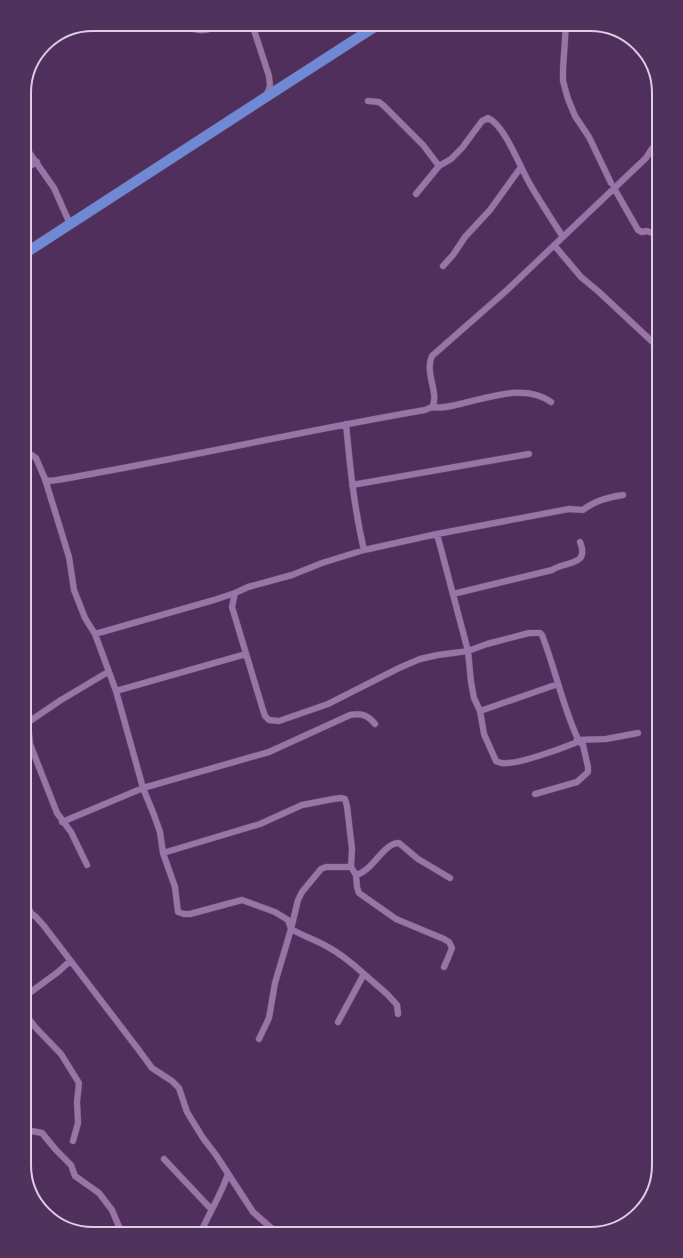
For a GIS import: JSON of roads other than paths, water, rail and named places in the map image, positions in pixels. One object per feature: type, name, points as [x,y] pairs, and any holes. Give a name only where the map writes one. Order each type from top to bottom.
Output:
[{"type":"main road","points":[[31,249],[368,31]]},
{"type":"street","points":[[254,31],[269,76],[270,86],[266,97]]},
{"type":"street","points":[[565,31],[562,69],[563,81],[574,116],[589,137],[612,185],[638,230],[652,233]]},
{"type":"street","points":[[368,101],[379,102],[384,106],[423,146],[439,166]]},
{"type":"street","points":[[416,194],[439,166],[462,148],[482,121],[488,118],[496,123],[506,138],[531,187],[563,236]]},
{"type":"street","points":[[432,407],[434,400],[429,362],[432,356],[506,291],[563,236],[612,185],[646,158],[652,149]]},
{"type":"street","points":[[31,154],[54,188],[70,224]]},
{"type":"street","points":[[31,165],[37,162]]},
{"type":"street","points":[[442,266],[453,256],[465,237],[490,210],[520,167]]},
{"type":"street","points":[[554,245],[581,277],[652,341]]},
{"type":"street","points":[[45,479],[49,481],[120,470],[346,424],[425,410],[432,407],[446,407],[503,395],[526,392],[538,395],[551,402]]},
{"type":"street","points":[[346,424],[352,485],[358,526],[364,550]]},
{"type":"street","points":[[352,485],[529,454]]},
{"type":"street","points":[[31,455],[36,458],[45,479],[69,557],[74,590],[85,618],[96,634],[108,672],[116,691],[143,788],[160,832],[162,853],[175,887],[178,912],[190,914],[242,900],[275,912],[288,920],[291,929],[329,948],[364,974],[397,1005],[398,1014]]},
{"type":"street","points":[[96,634],[235,593],[248,587],[292,575],[322,562],[364,550],[437,534],[569,510],[583,510],[605,498],[623,494]]},
{"type":"street","points":[[437,534],[468,651],[474,698],[480,711],[484,734],[496,761],[502,763],[514,762],[541,756],[571,745],[577,740],[606,739],[638,733]]},
{"type":"street","points":[[452,594],[552,570],[559,566],[579,560],[582,556],[583,549],[580,542]]},
{"type":"street","points":[[235,593],[232,607],[265,716],[269,720],[279,720],[328,704],[420,659],[438,654],[468,651],[487,644],[522,635],[536,632],[540,633],[548,650],[566,710],[577,740],[583,745],[588,772],[577,782],[535,794]]},
{"type":"street","points":[[116,691],[246,654]]},
{"type":"street","points":[[31,721],[61,700],[108,672]]},
{"type":"street","points":[[480,711],[558,684]]},
{"type":"street","points":[[62,822],[143,788],[269,752],[350,715],[355,714],[369,716],[375,724]]},
{"type":"street","points":[[31,747],[57,813],[62,822],[71,832],[87,865]]},
{"type":"street","points":[[162,853],[260,824],[281,815],[292,808],[302,805],[341,798],[345,799],[352,849],[352,866],[356,875],[359,893],[396,918],[449,942],[452,948],[444,966]]},
{"type":"street","points":[[356,875],[362,874],[368,870],[383,852],[396,843],[399,843],[418,859],[450,878]]},
{"type":"street","points":[[259,1039],[270,1018],[275,983],[298,900],[302,892],[321,869],[326,866],[352,866]]},
{"type":"street","points":[[31,913],[40,921],[138,1049],[148,1065],[172,1081],[179,1088],[187,1112],[202,1138],[216,1155],[253,1212],[270,1227]]},
{"type":"street","points":[[31,992],[70,961]]},
{"type":"street","points":[[338,1022],[364,974]]},
{"type":"street","points":[[31,1022],[61,1054],[79,1083],[76,1102],[78,1123],[73,1141]]},
{"type":"street","points":[[31,1132],[42,1133],[71,1166],[75,1176],[100,1193],[112,1210],[119,1227]]},
{"type":"street","points":[[164,1159],[212,1209]]},
{"type":"street","points":[[203,1227],[222,1191],[228,1174]]}]
